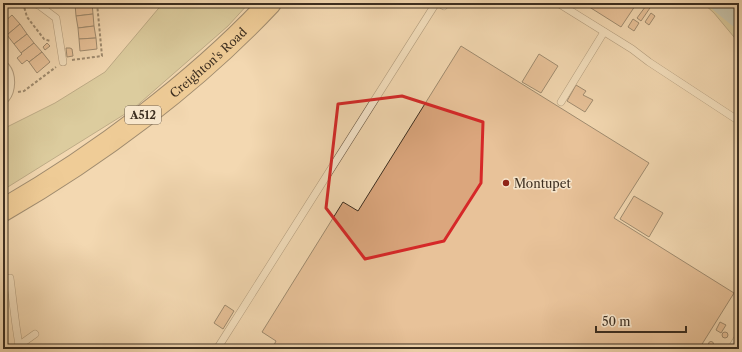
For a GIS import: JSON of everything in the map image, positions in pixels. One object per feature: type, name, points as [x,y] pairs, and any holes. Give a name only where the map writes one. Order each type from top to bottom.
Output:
[{"type":"highway","name":"Creighton's Road","points":[[3,210],[33,193],[84,160],[154,108],[203,66],[257,17],[270,3]]},
{"type":"street","points":[[3,69],[6,72],[7,82],[5,94],[3,96]]},
{"type":"lane","points":[[34,3],[56,18],[63,62]]},
{"type":"lane","points":[[217,349],[437,3],[444,6],[445,3]]},
{"type":"lane","points":[[558,3],[739,121]]},
{"type":"lane","points":[[561,102],[604,32]]},
{"type":"lane","points":[[10,278],[15,314],[17,347]]},
{"type":"lane","points":[[17,347],[35,334]]},
{"type":"lane","points":[[731,349],[739,336]]},
{"type":"path","points":[[23,3],[27,17],[44,39],[60,43]]},
{"type":"highlighted area","points":[[402,96],[483,122],[481,183],[444,241],[365,259],[326,208],[338,104]]},
{"type":"shaded area","points":[[163,3],[249,3],[228,26],[133,109],[3,190],[3,129],[55,103],[105,72]]},
{"type":"shaded area","points":[[703,3],[739,3],[739,43],[714,13]]},
{"type":"building","points":[[92,3],[93,14],[76,16],[75,4]]},
{"type":"building","points":[[583,3],[637,3],[621,27]]},
{"type":"building","points":[[648,3],[652,5],[641,21],[637,18]]},
{"type":"building","points":[[651,13],[655,16],[649,25],[645,22]]},
{"type":"building","points":[[93,14],[94,26],[78,28],[76,16]]},
{"type":"building","points":[[12,15],[20,24],[7,35],[3,30],[3,23]]},
{"type":"building","points":[[633,19],[639,23],[634,31],[628,27]]},
{"type":"building","points":[[20,24],[27,34],[14,44],[7,35]]},
{"type":"building","points":[[94,26],[96,38],[79,39],[78,28]]},
{"type":"building","points":[[27,34],[34,43],[21,53],[14,44]]},
{"type":"building","points":[[96,38],[97,49],[80,51],[79,39]]},
{"type":"building","points":[[34,43],[42,52],[29,62],[27,60],[22,64],[17,58]]},
{"type":"building","points":[[47,43],[50,46],[45,50],[43,47]]},
{"type":"building","name":"Montupet","points":[[461,46],[649,163],[614,218],[734,293],[699,349],[272,349],[276,341],[262,332],[343,202],[358,211]]},
{"type":"building","points":[[66,48],[72,49],[73,56],[67,57]]},
{"type":"building","points":[[42,52],[50,62],[37,73],[29,62]]},
{"type":"building","points":[[539,54],[558,66],[541,93],[522,82]]},
{"type":"building","points":[[576,85],[586,91],[583,95],[593,100],[585,112],[567,101]]},
{"type":"building","points":[[634,196],[663,213],[649,237],[620,219]]},
{"type":"building","points":[[225,305],[234,311],[223,329],[214,323]]},
{"type":"building","points":[[720,322],[726,325],[721,333],[716,330]]},
{"type":"building","points":[[725,332],[728,335],[725,338],[722,335]]},
{"type":"building","points":[[709,342],[713,342],[713,346],[709,346]]},
{"type":"waterway","points":[[722,3],[739,17]]},
{"type":"place","name":"Montupet","points":[[506,183]]}]
